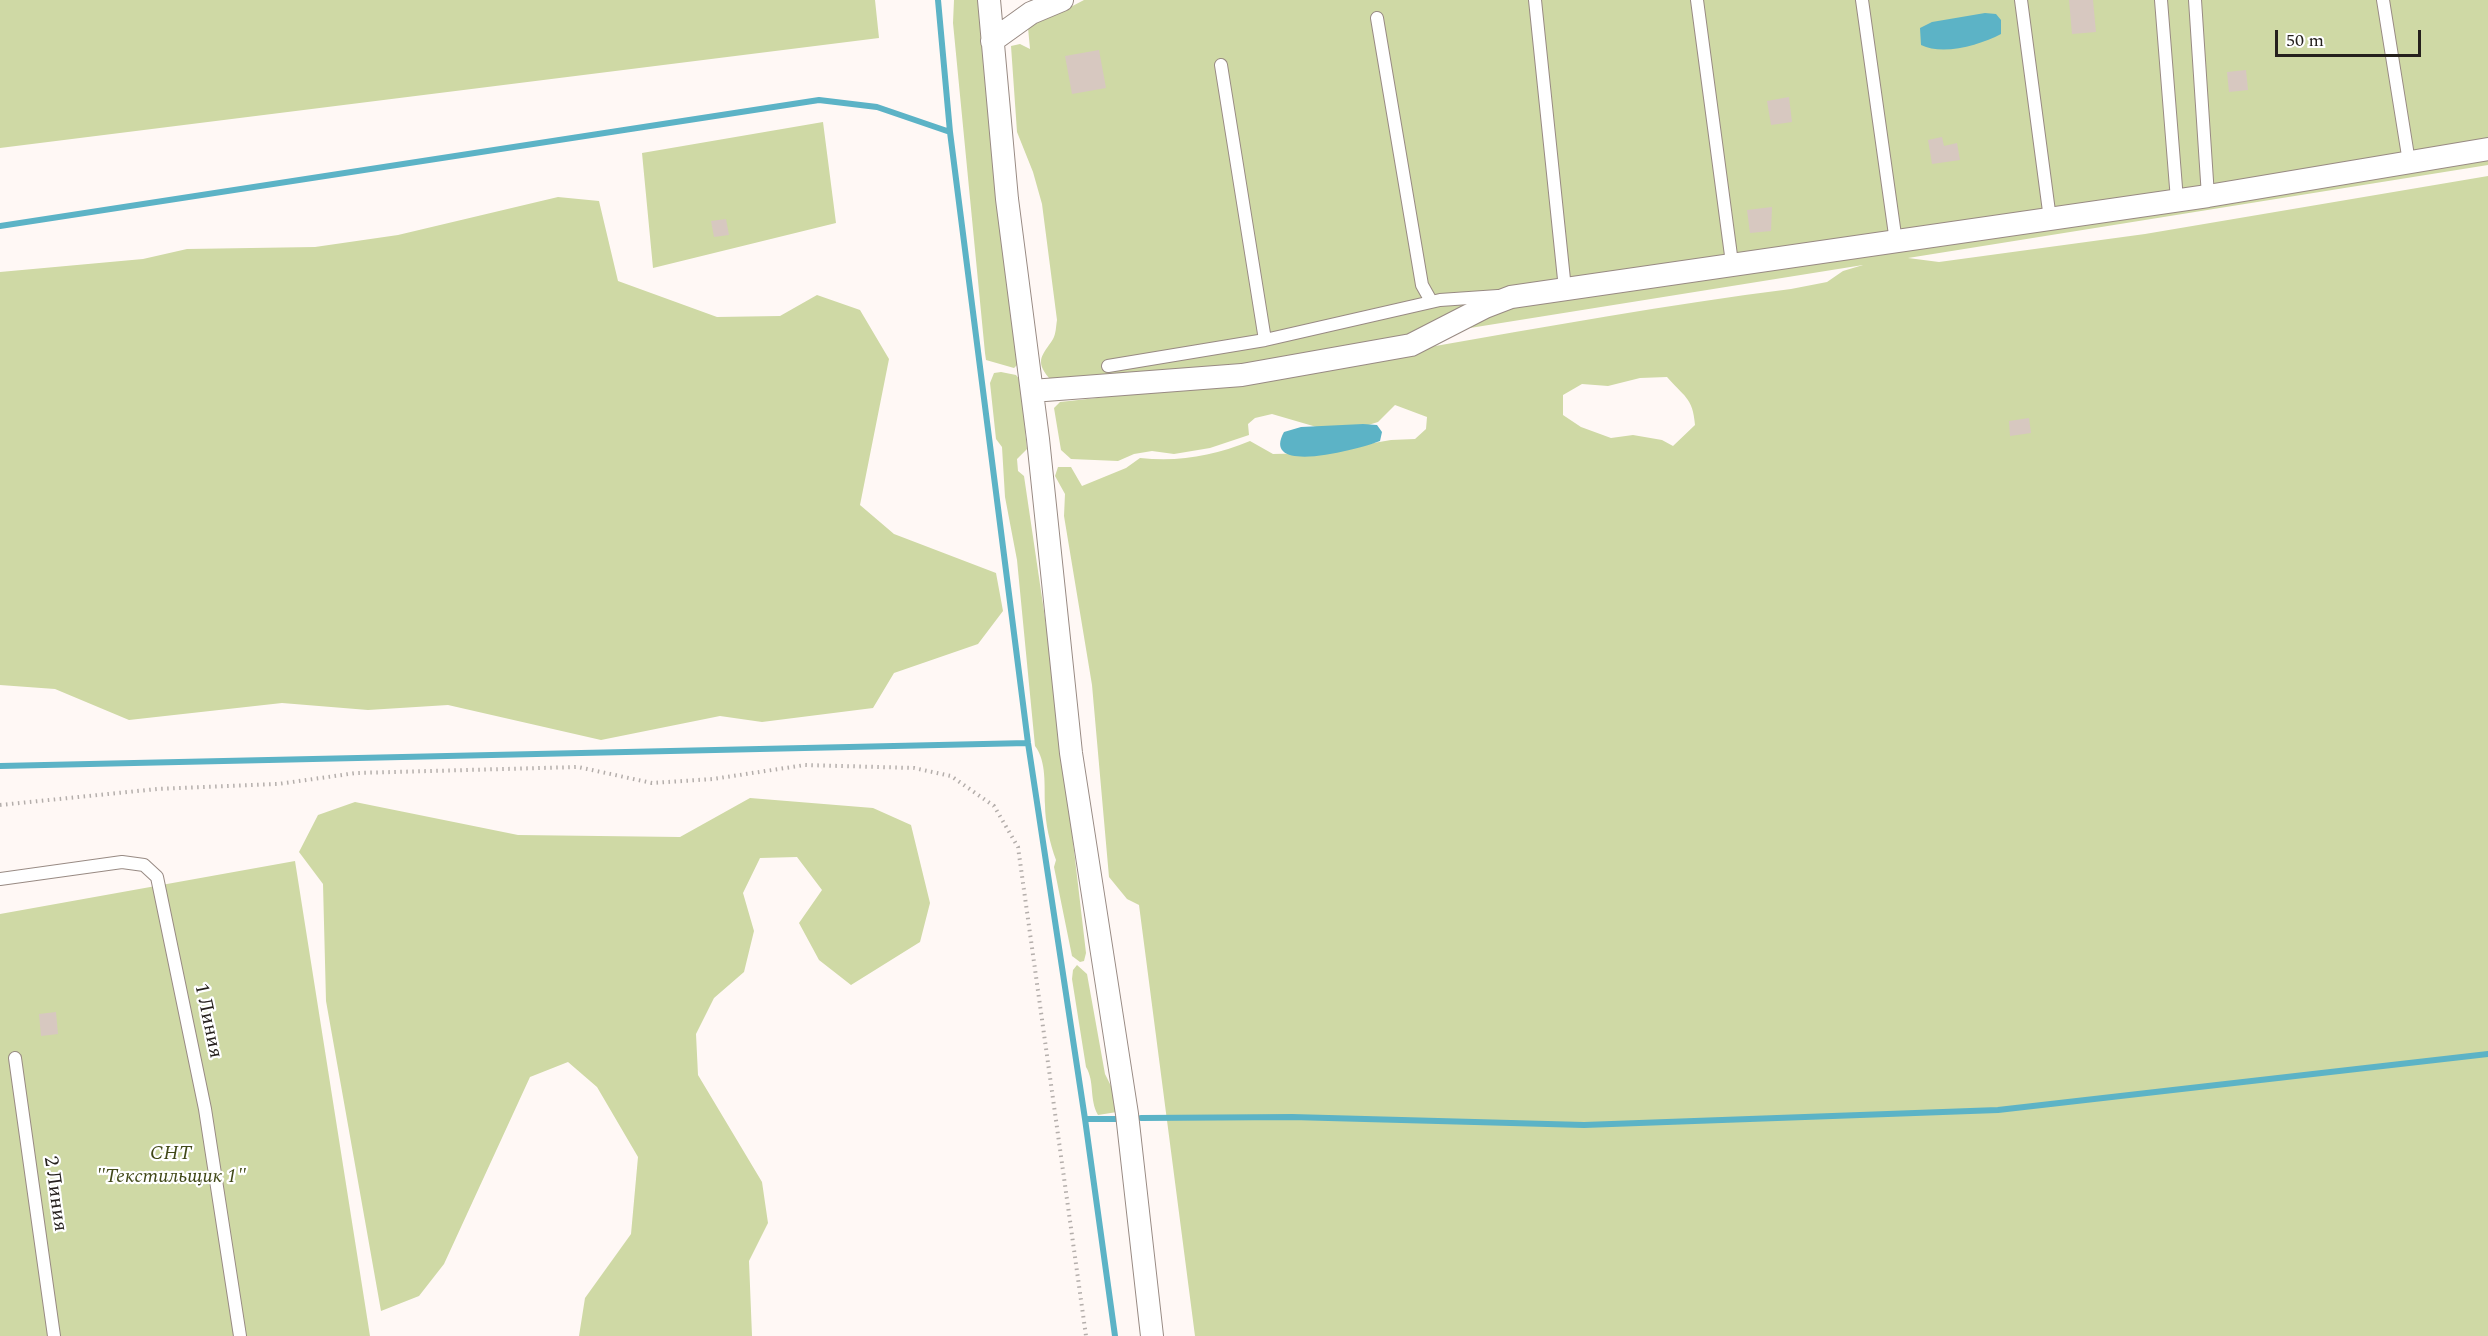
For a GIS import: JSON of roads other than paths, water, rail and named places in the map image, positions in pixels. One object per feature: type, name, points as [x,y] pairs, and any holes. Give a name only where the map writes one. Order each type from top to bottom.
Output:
[{"type":"street","points":[[989,0],[1007,199],[1032,391],[1071,753],[1127,1114],[1152,1336]]},
{"type":"street","points":[[992,41],[1031,13],[1062,0]]},
{"type":"street","points":[[1032,391],[1242,375],[1411,345],[1485,307],[1511,297],[2177,200],[2488,148]]},
{"type":"lane","points":[[1535,0],[1565,289]]},
{"type":"lane","points":[[1697,0],[1732,263]]},
{"type":"lane","points":[[1862,0],[1896,242]]},
{"type":"lane","points":[[2021,0],[2050,219]]},
{"type":"lane","points":[[2161,0],[2177,200]]},
{"type":"lane","points":[[2195,0],[2208,195]]},
{"type":"lane","points":[[2383,0],[2409,162]]},
{"type":"lane","points":[[1377,18],[1422,285],[1431,301]]},
{"type":"lane","points":[[1221,65],[1265,340]]},
{"type":"lane","points":[[1108,366],[1265,340],[1431,301],[1486,295],[1511,297]]},
{"type":"lane","name":"1 Линия","points":[[0,879],[122,862],[144,865],[157,877],[205,1108],[240,1336]]},
{"type":"lane","name":"2 Линия","points":[[15,1058],[54,1336]]},
{"type":"water","points":[[1985,13],[1996,14],[2001,20],[2001,34],[1961,48],[1940,49],[1921,45],[1920,28],[1932,22]]},
{"type":"water","points":[[1377,425],[1382,432],[1380,441],[1354,449],[1316,456],[1286,453],[1280,446],[1284,432],[1301,427]]},
{"type":"waterway","points":[[938,0],[950,132],[1028,743],[1085,1119],[1115,1336]]},
{"type":"waterway","points":[[0,226],[819,100],[877,107],[950,132]]},
{"type":"waterway","points":[[0,766],[1028,743]]},
{"type":"waterway","points":[[1141,1118],[1292,1117],[1584,1125],[1998,1110],[2488,1054]]},
{"type":"waterway","points":[[1085,1119],[1120,1119]]},
{"type":"park label","name":"СНТ \"Текстильщик 1\"","points":[[171,1166]]}]
